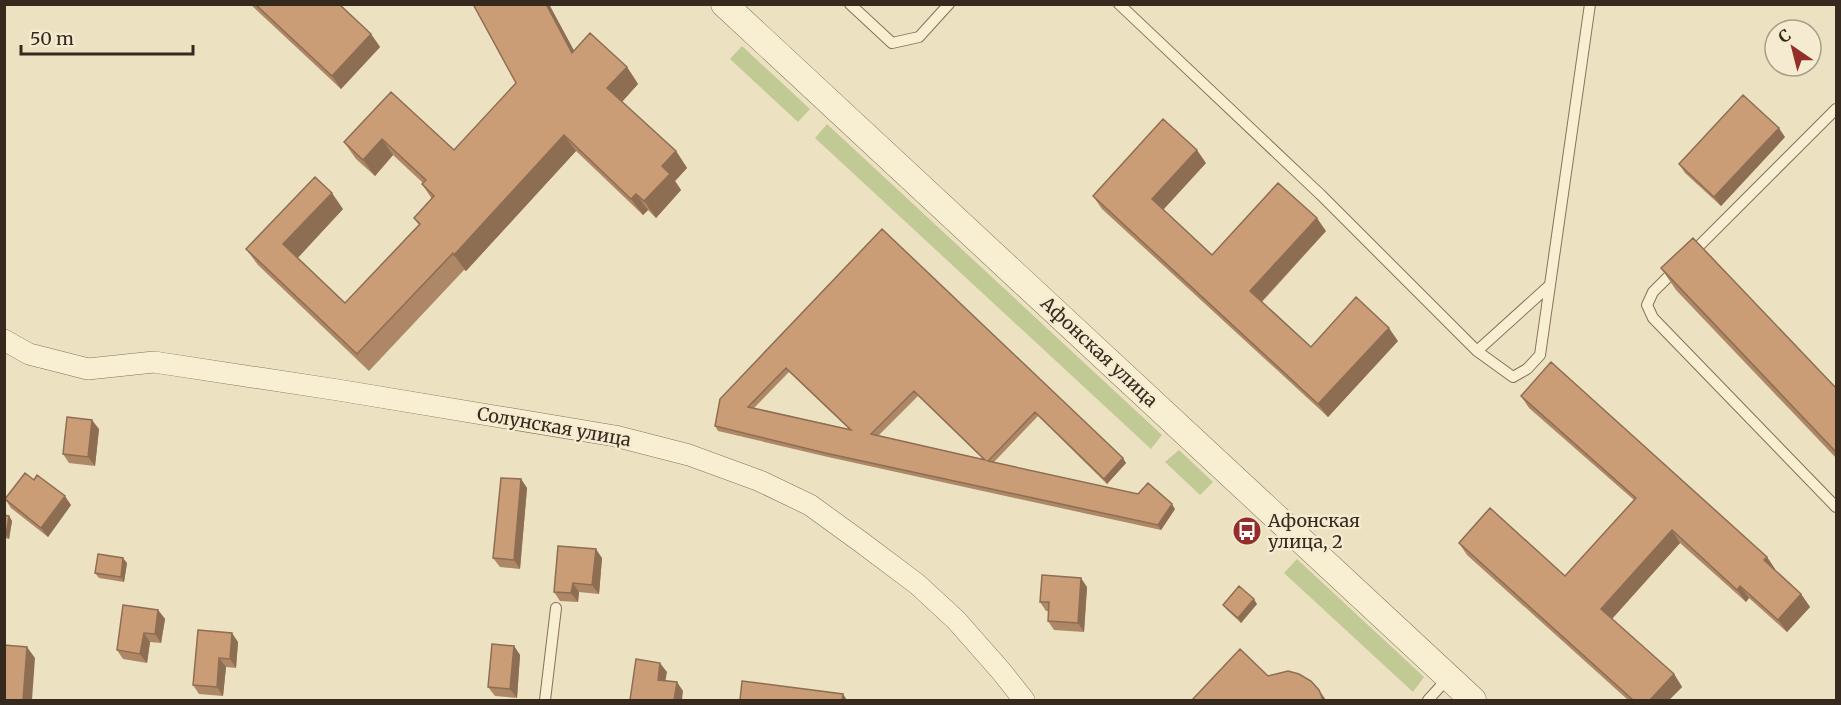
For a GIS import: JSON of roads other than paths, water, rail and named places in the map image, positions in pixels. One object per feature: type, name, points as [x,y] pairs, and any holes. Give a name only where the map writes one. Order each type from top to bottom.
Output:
[{"type":"street","name":"Афонская улица","points":[[724,4],[1473,700]]},
{"type":"street","name":"Солунская улица","points":[[4,340],[29,354],[88,369],[154,362],[615,436],[700,459],[760,481],[810,505],[861,542],[917,584],[956,621],[1024,700]]},
{"type":"lane","points":[[850,4],[892,43],[919,37],[950,4]]},
{"type":"lane","points":[[1119,4],[1321,195],[1478,351],[1513,377],[1527,369],[1540,355],[1590,4]]},
{"type":"lane","points":[[1836,109],[1653,292],[1647,305],[1653,318],[1836,507]]},
{"type":"lane","points":[[1478,351],[1550,285]]},
{"type":"lane","points":[[545,700],[556,608]]},
{"type":"lane","points":[[1428,700],[1449,678]]},
{"type":"place","name":"Афонская улица, 2","points":[[1247,531]]}]
